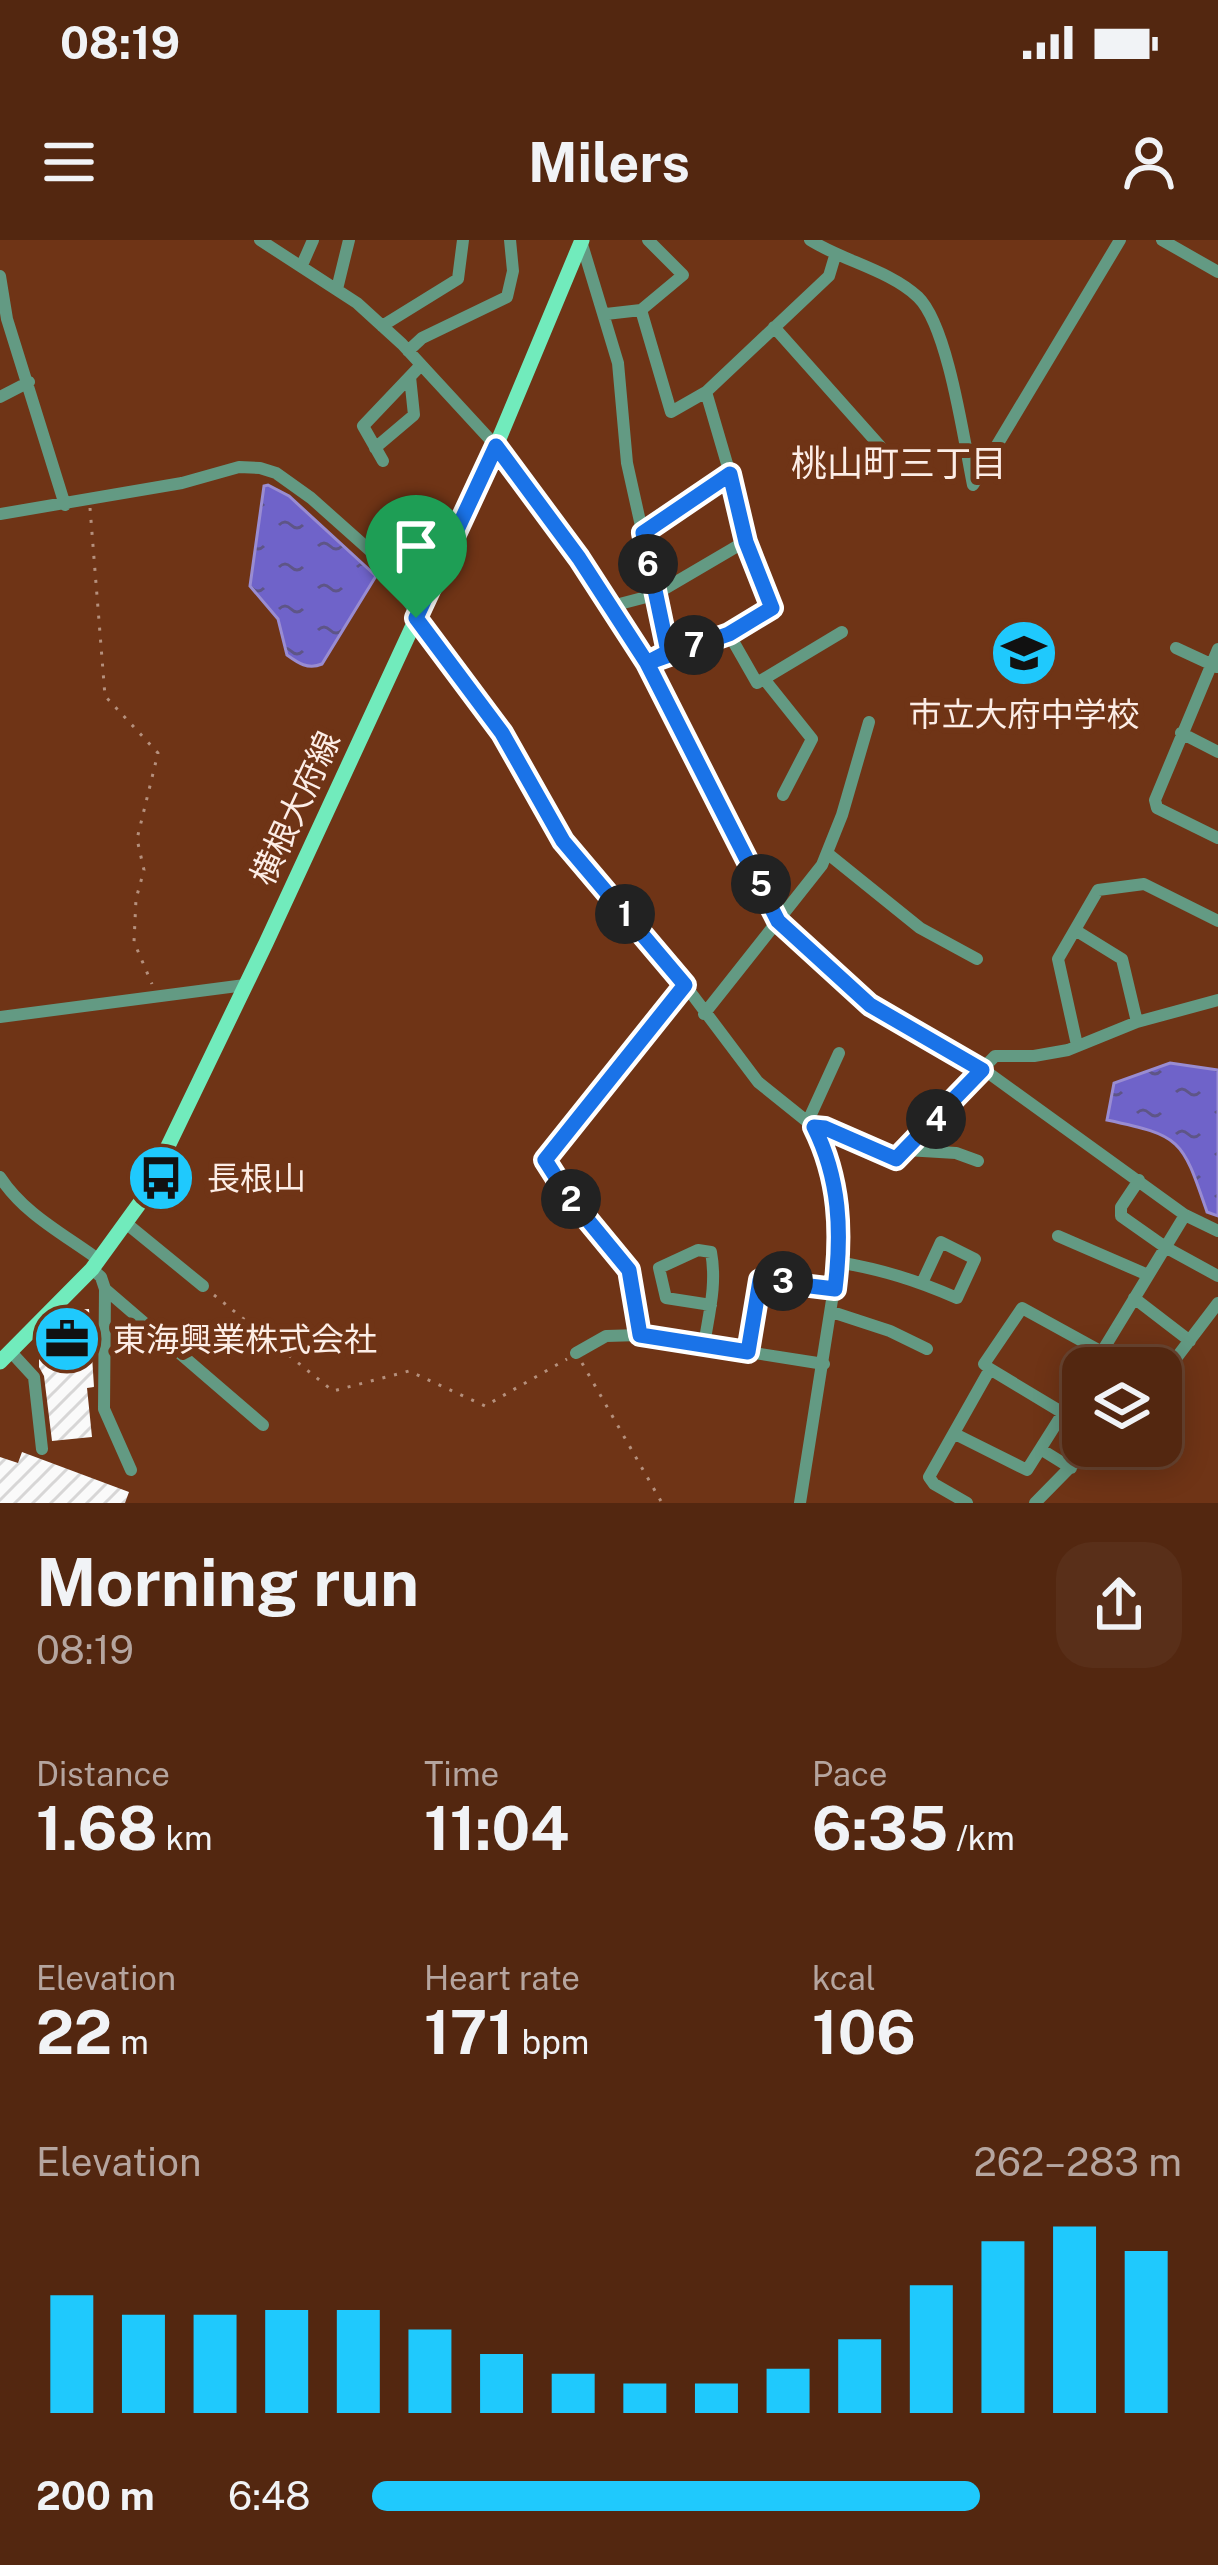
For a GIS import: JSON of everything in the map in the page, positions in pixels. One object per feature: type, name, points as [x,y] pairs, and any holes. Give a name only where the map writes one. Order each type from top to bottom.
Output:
[{"type":"main road","name":"横根大府線","points":[[5,1357],[96,1265],[127,1224],[496,446],[582,241]]},
{"type":"street","points":[[260,240],[337,289],[382,326],[496,446],[579,558],[647,663],[778,921],[870,1005],[982,1070],[1185,1215],[1218,1231]]},
{"type":"street","points":[[302,265],[313,240]]},
{"type":"street","points":[[337,289],[349,240]]},
{"type":"street","points":[[382,326],[458,279],[463,240]]},
{"type":"street","points":[[408,351],[422,338],[507,297],[513,272],[511,240]]},
{"type":"street","points":[[606,314],[641,310],[683,275],[648,240]]},
{"type":"street","points":[[810,240],[920,298],[943,352],[973,485],[1120,240]]},
{"type":"street","points":[[1162,240],[1218,272]]},
{"type":"street","points":[[582,241],[618,363],[621,422],[668,652]]},
{"type":"street","points":[[641,310],[671,412],[706,392],[829,276],[835,256]]},
{"type":"street","points":[[0,276],[7,320],[65,505]]},
{"type":"street","points":[[775,327],[880,446]]},
{"type":"street","points":[[410,377],[414,416],[379,454],[363,426],[421,365]]},
{"type":"street","points":[[0,397],[28,382]]},
{"type":"street","points":[[647,663],[729,634],[772,608],[746,542],[706,392]]},
{"type":"street","points":[[0,514],[182,483],[239,467],[276,472],[375,555],[502,733],[563,841],[685,985],[758,1082],[811,1124],[896,1159],[995,1056],[1034,1056],[1218,1000]]},
{"type":"street","points":[[643,533],[730,474]]},
{"type":"street","points":[[608,608],[654,595],[746,542]]},
{"type":"street","points":[[729,634],[757,683],[842,632]]},
{"type":"street","points":[[1176,648],[1214,666]]},
{"type":"street","points":[[1218,650],[1155,800],[1157,808],[1218,838]]},
{"type":"street","points":[[764,679],[812,739],[783,795]]},
{"type":"street","points":[[704,1014],[822,866],[868,722]]},
{"type":"street","points":[[1181,733],[1218,752]]},
{"type":"street","points":[[827,853],[920,928],[977,959]]},
{"type":"street","points":[[1077,1045],[1058,959],[1102,887],[1144,884],[1218,921]]},
{"type":"street","points":[[1075,930],[1122,959],[1136,1022]]},
{"type":"street","points":[[0,1017],[244,985]]},
{"type":"street","points":[[800,1503],[838,1262],[835,1183],[811,1124],[839,1053]]},
{"type":"street","points":[[906,1150],[956,1153],[978,1161]]},
{"type":"street","points":[[0,1177],[20,1202],[96,1265],[105,1289],[104,1409],[131,1470]]},
{"type":"street","points":[[1139,1180],[1121,1207],[1121,1216],[1218,1276]]},
{"type":"street","points":[[1105,1347],[1185,1215]]},
{"type":"street","points":[[127,1224],[203,1286]]},
{"type":"street","points":[[1058,1236],[1148,1275]]},
{"type":"street","points":[[838,1262],[897,1273],[957,1298],[975,1259],[940,1242],[922,1283]]},
{"type":"street","points":[[704,1345],[716,1277],[708,1249],[659,1268],[666,1298],[711,1304]]},
{"type":"street","points":[[748,1352],[760,1280],[835,1289]]},
{"type":"street","points":[[105,1289],[263,1425]]},
{"type":"street","points":[[1134,1298],[1190,1341]]},
{"type":"street","points":[[1182,1351],[1218,1303]]},
{"type":"street","points":[[1062,1412],[984,1364],[1022,1308],[1093,1347]]},
{"type":"street","points":[[832,1312],[927,1349]]},
{"type":"street","points":[[576,1353],[606,1336],[640,1335],[824,1364]]},
{"type":"street","points":[[5,1357],[34,1377],[42,1449]]},
{"type":"street","points":[[967,1503],[929,1477],[990,1369]]},
{"type":"street","points":[[955,1434],[1027,1470],[1062,1416]]},
{"type":"street","points":[[1035,1503],[1071,1468],[1042,1450]]},
{"type":"path","points":[[90,500],[105,696],[158,753],[137,839],[144,870],[136,899],[134,942],[155,996]]},
{"type":"path","points":[[640,1335],[629,1270],[545,1160],[685,985]]},
{"type":"path","points":[[203,1286],[333,1391],[409,1371],[485,1406],[576,1353],[662,1503]]},
{"type":"water","points":[[264,486],[289,496],[376,576],[317,666],[303,665],[287,655],[278,619],[250,586]]},
{"type":"water","points":[[1170,1063],[1218,1070],[1218,1216],[1207,1212],[1176,1145],[1151,1131],[1107,1120],[1114,1083]]},
{"type":"building","points":[[89,1309],[94,1387],[87,1388],[92,1437],[52,1441],[39,1341],[70,1310]]},
{"type":"building","points":[[22,1452],[129,1492],[125,1503],[0,1503],[0,1457],[18,1463]]},
{"type":"place","name":"市立大府中学校","points":[[1024,653]]},
{"type":"place","name":"長根山","points":[[161,1178]]},
{"type":"place","name":"東海興業株式会社","points":[[67,1339]]},
{"type":"district","name":"桃山町三丁目","points":[[899,463]]},
{"type":"route","points":[[416,618],[496,446],[579,558],[647,663],[729,634],[772,608],[746,542],[730,474],[643,533],[668,652],[647,663],[778,921],[870,1005],[982,1070],[896,1159],[814,1127],[835,1183],[835,1289],[760,1280],[748,1352],[640,1335],[629,1270],[545,1160],[685,985],[563,841],[502,733],[416,618]]}]
